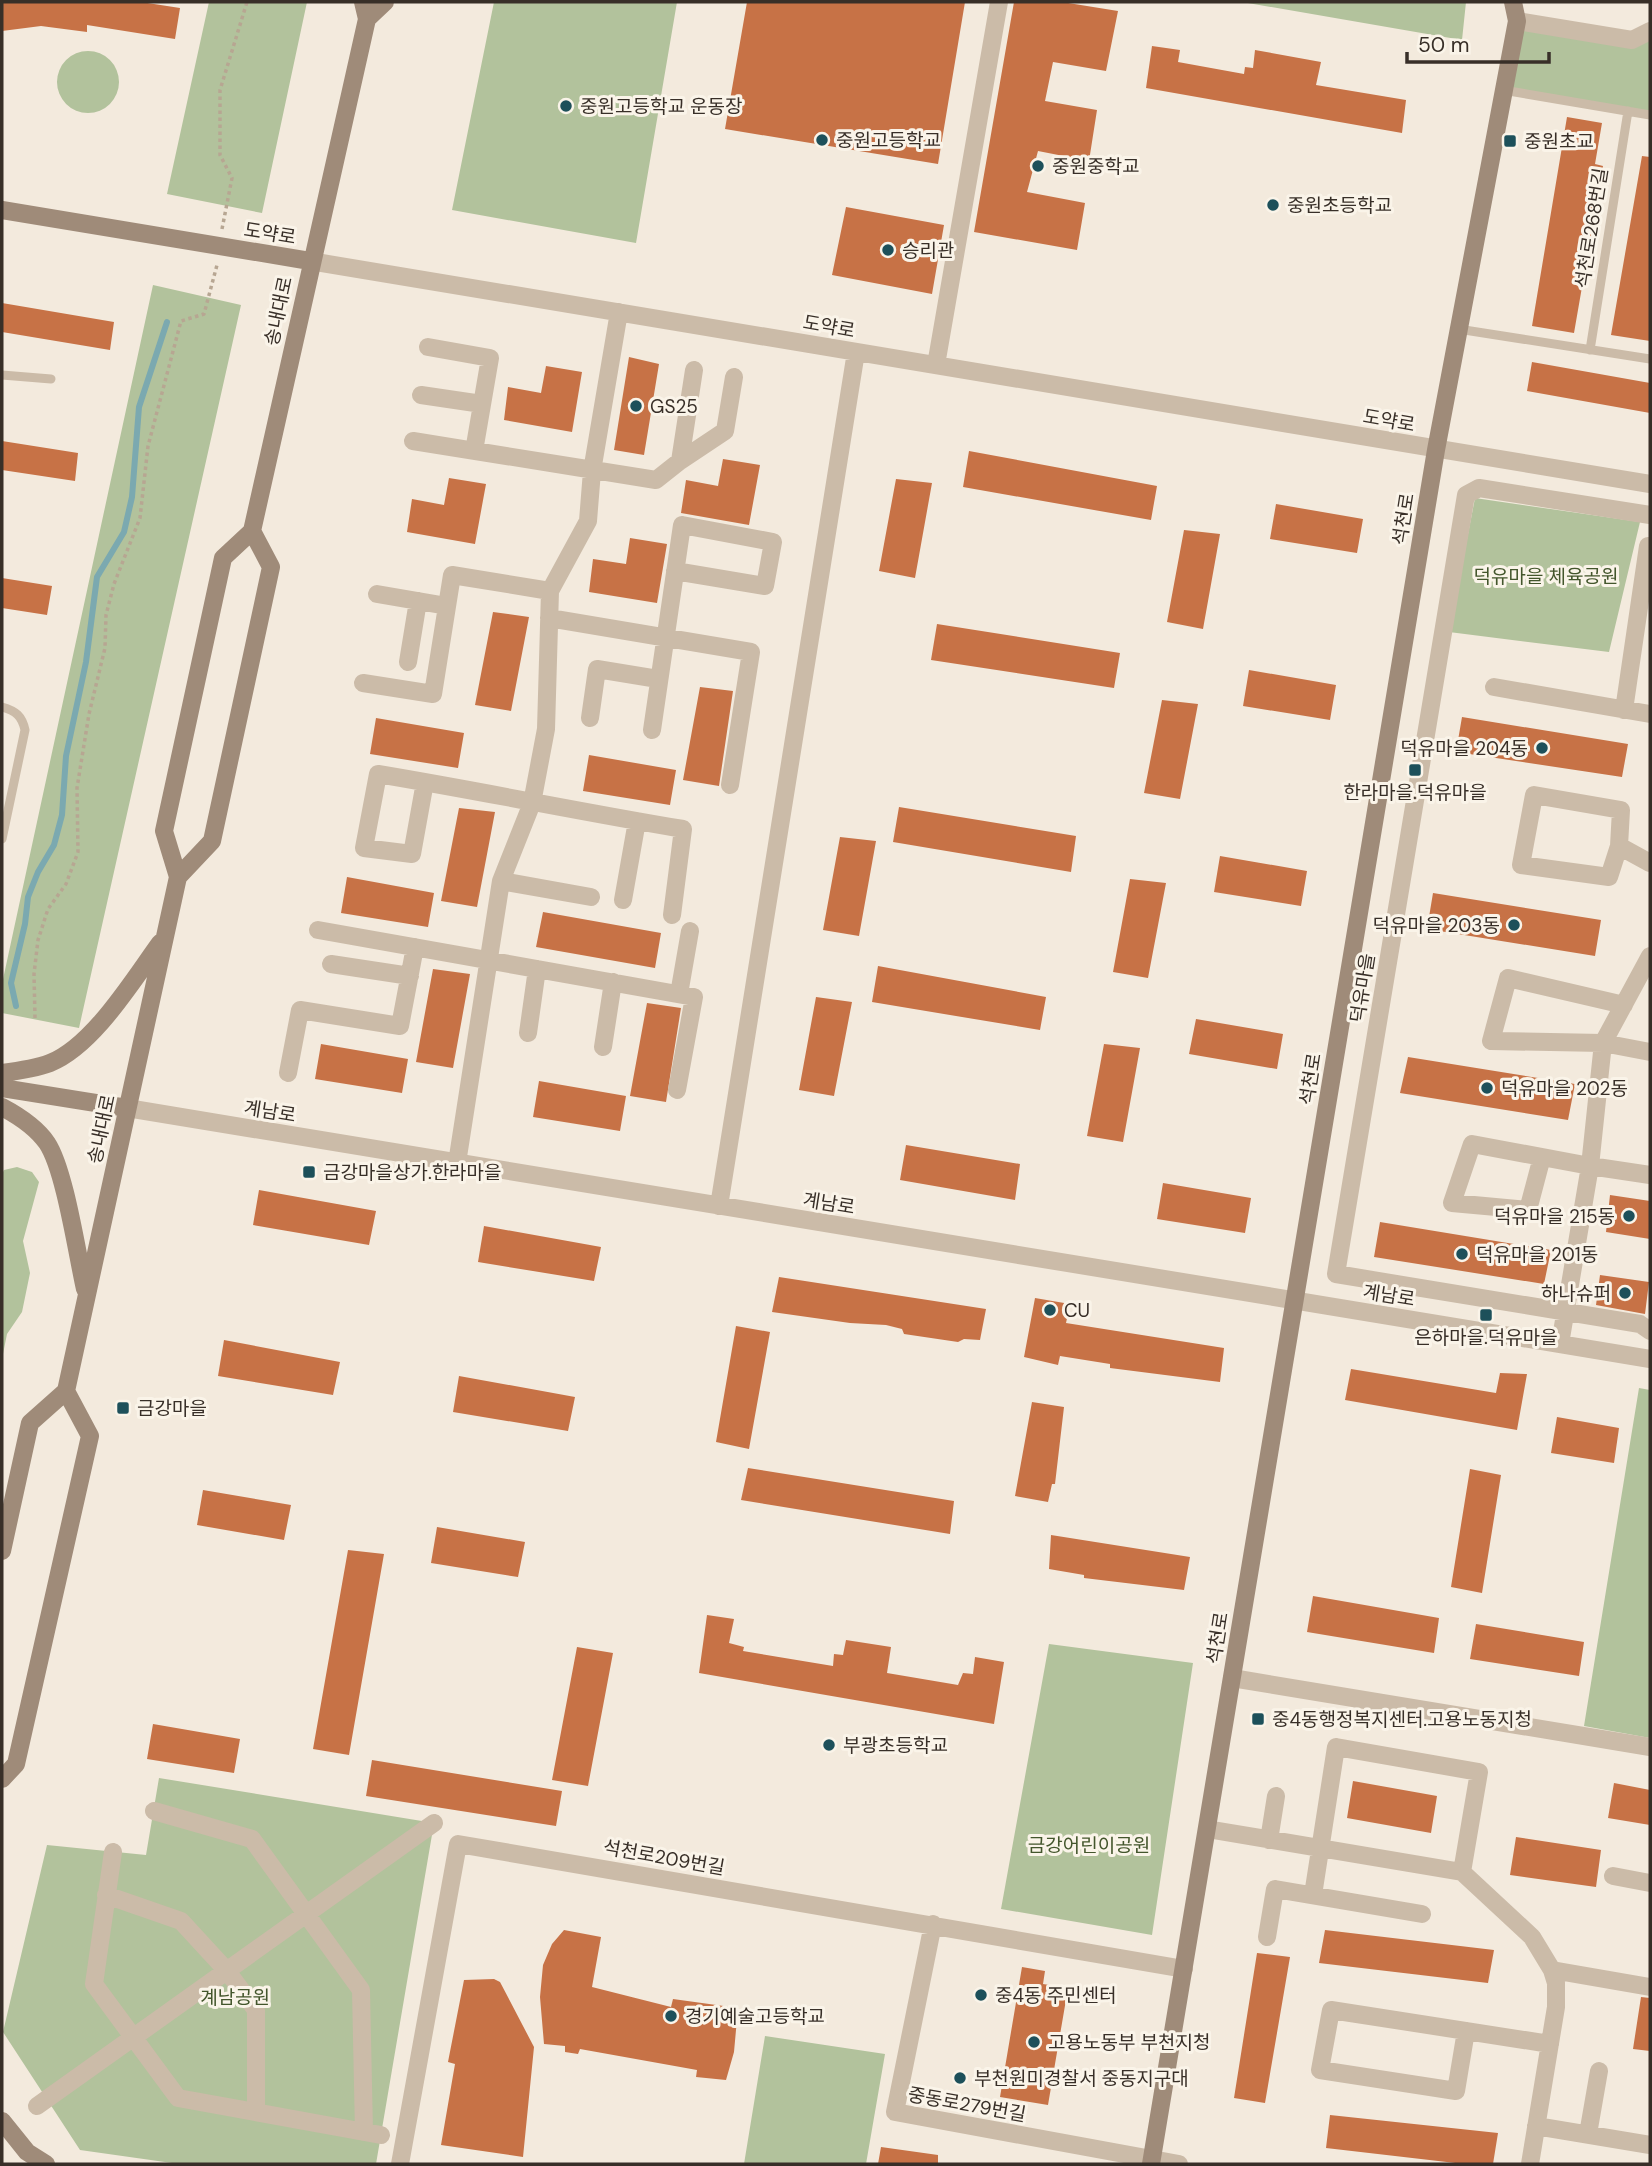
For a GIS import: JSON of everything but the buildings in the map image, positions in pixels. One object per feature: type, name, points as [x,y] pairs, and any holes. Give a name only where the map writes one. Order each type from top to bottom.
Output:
[{"type":"street","name":"송내대로","points":[[66,1391],[178,877],[164,831],[223,558],[252,531],[365,10],[385,2]]},
{"type":"street","points":[[936,366],[999,2]]},
{"type":"street","name":"석천로","points":[[1152,2162],[1436,450],[1517,21],[1513,2]]},
{"type":"street","points":[[1517,21],[1632,40],[1650,31]]},
{"type":"street","name":"도약로","points":[[2,210],[1650,484]]},
{"type":"street","points":[[457,1163],[501,881],[532,803],[546,729],[550,591],[588,521],[592,471],[619,312]]},
{"type":"street","points":[[428,348],[490,358],[474,451]]},
{"type":"street","points":[[719,1206],[856,352]]},
{"type":"street","points":[[680,461],[694,370]]},
{"type":"street","points":[[413,441],[656,480],[725,430],[734,377]]},
{"type":"street","points":[[421,395],[482,404]]},
{"type":"street","name":"덕유마을","points":[[1650,515],[1479,488],[1466,495],[1336,1274],[1640,1324],[1650,1331]]},
{"type":"street","points":[[652,730],[658,679],[682,525],[773,542],[765,586],[675,571]]},
{"type":"street","points":[[178,877],[212,841],[271,567],[252,531]]},
{"type":"street","points":[[1624,710],[1648,546]]},
{"type":"street","points":[[363,683],[433,694],[452,575],[550,591]]},
{"type":"street","points":[[377,594],[447,606]]},
{"type":"street","points":[[408,662],[418,601]]},
{"type":"street","points":[[549,618],[751,652],[730,785]]},
{"type":"street","points":[[590,718],[597,669],[658,679]]},
{"type":"street","points":[[1494,687],[1650,714]]},
{"type":"street","points":[[425,782],[412,854],[364,848],[378,774],[425,782],[532,803],[683,829],[672,915]]},
{"type":"street","points":[[1534,795],[1621,810],[1619,846],[1609,877],[1521,864],[1534,795]]},
{"type":"street","points":[[623,900],[637,821]]},
{"type":"street","points":[[1619,846],[1650,863]]},
{"type":"street","points":[[501,881],[591,897]]},
{"type":"street","points":[[318,930],[694,996],[677,1090]]},
{"type":"street","points":[[679,994],[690,932]]},
{"type":"street","points":[[2,1073],[51,1063],[66,1053],[88,1034],[114,1004],[164,938]]},
{"type":"street","points":[[288,1073],[300,1010],[400,1026],[415,947]]},
{"type":"street","points":[[1560,1344],[1590,1166],[1603,1043],[1650,956]]},
{"type":"street","points":[[331,964],[410,976]]},
{"type":"street","points":[[528,1034],[537,969]]},
{"type":"street","points":[[1624,1005],[1507,978],[1491,1041],[1603,1043],[1650,1052]]},
{"type":"street","points":[[603,1047],[613,982]]},
{"type":"street","name":"계남로","points":[[2,1088],[1650,1359]]},
{"type":"street","points":[[2,1107],[21,1117],[49,1145],[58,1166],[86,1297]]},
{"type":"street","points":[[1542,1157],[1528,1210],[1452,1203],[1472,1144],[1650,1175]]},
{"type":"street","points":[[2,1552],[30,1423],[66,1391],[89,1436],[16,1764],[2,1779]]},
{"type":"street","points":[[1232,1678],[1650,1747]]},
{"type":"street","points":[[1313,1895],[1336,1747],[1479,1772],[1462,1872]]},
{"type":"street","points":[[1269,1840],[1276,1796]]},
{"type":"street","points":[[113,1852],[93,1983],[178,2098],[373,2133],[361,1990],[252,1839],[154,1811]]},
{"type":"street","points":[[37,2106],[435,1823]]},
{"type":"street","points":[[1207,1829],[1462,1872],[1532,1937],[1552,1970],[1556,1983],[1556,2007],[1530,2164]]},
{"type":"street","name":"석천로209번길","points":[[400,2164],[458,1844],[1184,1969]]},
{"type":"street","points":[[1613,1876],[1650,1883]]},
{"type":"street","points":[[1267,1937],[1275,1889],[1422,1914]]},
{"type":"street","points":[[106,1895],[181,1921],[227,1971],[256,2010],[256,2112]]},
{"type":"street","name":"중동로279번길","points":[[933,1924],[895,2112],[1152,2162],[1180,2164]]},
{"type":"street","points":[[1552,1970],[1650,1987]]},
{"type":"street","points":[[1466,2031],[1456,2091],[1320,2070],[1331,2010],[1550,2044]]},
{"type":"street","points":[[1588,2134],[1599,2071]]},
{"type":"street","points":[[2,2121],[27,2152],[46,2164]]},
{"type":"street","points":[[1536,2126],[1649,2139]]},
{"type":"lane","points":[[1503,90],[1650,115]]},
{"type":"lane","name":"석천로268번길","points":[[1590,350],[1628,111]]},
{"type":"lane","points":[[1458,330],[1650,359]]},
{"type":"lane","points":[[2,375],[51,379]]},
{"type":"lane","points":[[2,707],[15,711],[23,720],[25,730],[2,839]]},
{"type":"path","points":[[35,1018],[34,974],[38,940],[48,909],[66,884],[78,852],[77,788],[89,715],[105,648],[106,615],[114,584],[140,518],[148,446],[169,375],[173,345],[181,321],[204,314],[222,246],[222,222],[232,178],[220,155],[220,90],[247,2]]},
{"type":"green space","points":[[209,2],[307,2],[262,213],[167,194]]},
{"type":"green space","name":"중원고등학교 운동장","points":[[494,2],[677,2],[636,243],[452,210]]},
{"type":"green space","points":[[1242,2],[1466,2],[1462,40]]},
{"type":"green space","points":[[1517,21],[1632,40],[1650,31],[1650,115],[1504,90]]},
{"type":"green space","points":[[88,51],[100,53],[110,60],[117,70],[117,94],[110,104],[100,111],[88,113],[76,111],[66,104],[59,94],[57,82],[59,70],[66,60],[76,53]]},
{"type":"green space","points":[[153,285],[241,305],[79,1028],[2,1013],[2,984]]},
{"type":"green space","name":"덕유마을 체육공원","points":[[1475,498],[1640,522],[1609,652],[1449,632]]},
{"type":"green space","points":[[17,1167],[32,1172],[39,1182],[23,1241],[30,1273],[22,1312],[7,1334],[2,1359],[2,1174],[4,1170]]},
{"type":"green space","points":[[1639,1388],[1650,1390],[1650,1738],[1584,1726]]},
{"type":"green space","name":"금강어린이공원","points":[[1049,1644],[1193,1663],[1152,1935],[1001,1909]]},
{"type":"green space","name":"계남공원","points":[[159,1778],[434,1823],[376,2164],[179,2164],[80,2150],[3,2032],[47,1845],[146,1855]]},
{"type":"green space","points":[[765,2036],[885,2054],[866,2164],[744,2164]]},
{"type":"waterway","points":[[16,1006],[11,983],[25,924],[28,897],[38,872],[54,845],[62,815],[66,756],[86,662],[97,577],[124,532],[132,497],[139,407],[167,322]]},
{"type":"place","name":"중원고등학교 운동장","points":[[566,106]]},
{"type":"place","name":"중원고등학교","points":[[822,140]]},
{"type":"place","name":"중원초교","points":[[1510,141]]},
{"type":"place","name":"중원중학교","points":[[1038,166]]},
{"type":"place","name":"중원초등학교","points":[[1273,205]]},
{"type":"place","name":"승리관","points":[[888,250]]},
{"type":"place","name":"GS25","points":[[636,406]]},
{"type":"place","name":"덕유마을 204동","points":[[1542,748]]},
{"type":"place","name":"한라마을.덕유마을","points":[[1415,770]]},
{"type":"place","name":"덕유마을 203동","points":[[1514,925]]},
{"type":"place","name":"덕유마을 202동","points":[[1487,1088]]},
{"type":"place","name":"금강마을상가.한라마을","points":[[309,1172]]},
{"type":"place","name":"덕유마을 215동","points":[[1629,1216]]},
{"type":"place","name":"덕유마을 201동","points":[[1462,1254]]},
{"type":"place","name":"하나슈퍼","points":[[1625,1293]]},
{"type":"place","name":"CU","points":[[1050,1310]]},
{"type":"place","name":"은하마을.덕유마을","points":[[1486,1315]]},
{"type":"place","name":"금강마을","points":[[123,1408]]},
{"type":"place","name":"중4동행정복지센터.고용노동지청","points":[[1258,1719]]},
{"type":"place","name":"부광초등학교","points":[[829,1745]]},
{"type":"place","name":"중4동 주민센터","points":[[981,1995]]},
{"type":"place","name":"경기예술고등학교","points":[[671,2016]]},
{"type":"place","name":"고용노동부 부천지청","points":[[1034,2042]]},
{"type":"place","name":"부천원미경찰서 중동지구대","points":[[960,2078]]}]
